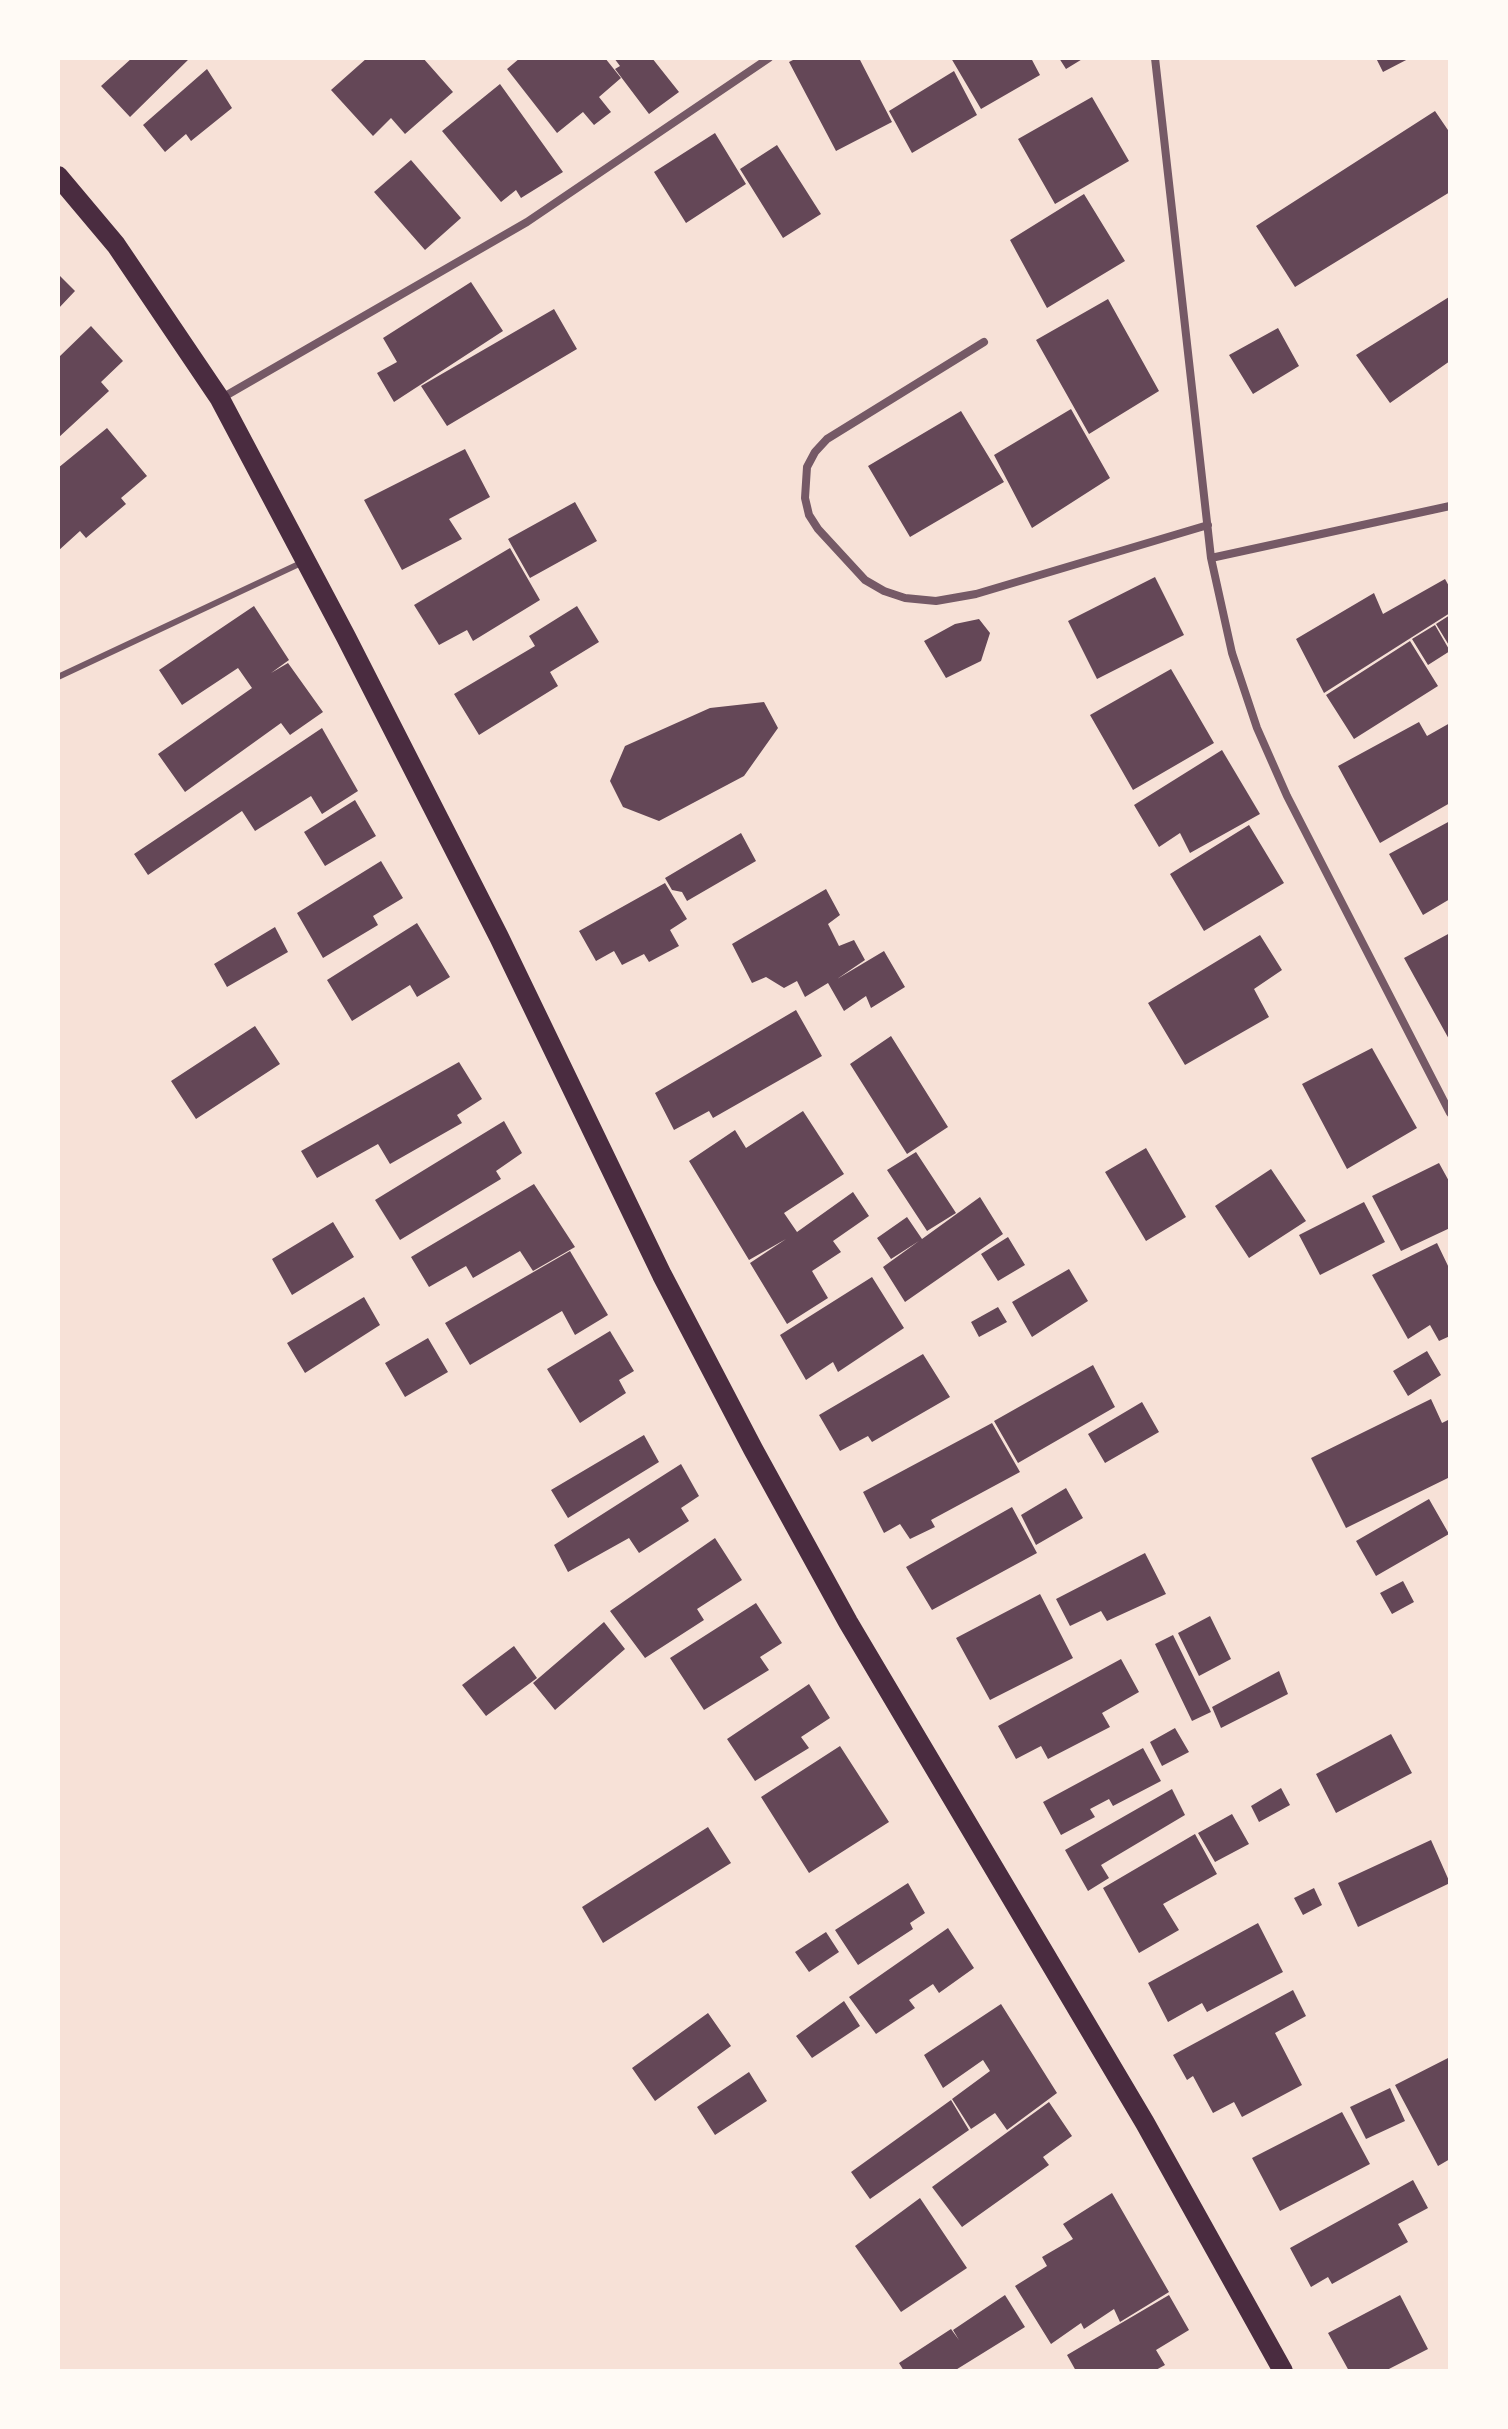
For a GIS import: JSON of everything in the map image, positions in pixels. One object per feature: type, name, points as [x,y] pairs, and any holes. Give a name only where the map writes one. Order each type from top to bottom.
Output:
[{"type":"main road","points":[[58,176],[116,245],[220,399],[499,937],[662,1275],[753,1449],[848,1622],[1145,2123],[1283,2371]]},
{"type":"street","points":[[220,399],[527,222],[769,58]]},
{"type":"street","points":[[1155,58],[1211,558],[1232,653],[1257,728],[1287,796],[1450,1113]]},
{"type":"street","points":[[984,342],[827,439],[807,467],[805,498],[809,515],[865,580],[905,598],[936,601],[976,594],[1208,525]]},
{"type":"street","points":[[1211,558],[1450,506]]},
{"type":"lane","points":[[58,677],[306,561]]},
{"type":"building","points":[[132,58],[190,58],[130,117],[101,86]]},
{"type":"building","points":[[367,58],[423,58],[453,92],[405,134],[391,118],[373,136],[331,90]]},
{"type":"building","points":[[520,58],[605,58],[621,78],[599,97],[611,112],[594,125],[583,112],[557,133],[507,69]]},
{"type":"building","points":[[614,58],[652,58],[679,92],[649,114],[615,69],[620,66]]},
{"type":"building","points":[[797,58],[859,58],[892,122],[836,151],[789,62]]},
{"type":"building","points":[[951,58],[1031,58],[1040,75],[981,109]]},
{"type":"building","points":[[1059,58],[1084,58],[1066,69]]},
{"type":"building","points":[[1376,58],[1410,58],[1383,72]]},
{"type":"building","points":[[207,69],[232,108],[191,141],[186,134],[165,152],[143,125]]},
{"type":"building","points":[[954,71],[977,115],[912,153],[889,111]]},
{"type":"building","points":[[500,84],[563,172],[521,198],[516,190],[501,202],[442,131]]},
{"type":"building","points":[[1092,97],[1129,161],[1055,204],[1018,139]]},
{"type":"building","points":[[1435,111],[1450,133],[1450,192],[1295,287],[1256,226]]},
{"type":"building","points":[[715,133],[746,184],[686,223],[654,172]]},
{"type":"building","points":[[777,145],[821,214],[783,238],[740,169]]},
{"type":"building","points":[[411,160],[461,218],[425,250],[374,192]]},
{"type":"building","points":[[1084,194],[1125,261],[1047,308],[1010,240]]},
{"type":"building","points":[[58,274],[75,291],[58,309]]},
{"type":"building","points":[[471,282],[503,331],[394,402],[377,373],[397,362],[383,338]]},
{"type":"building","points":[[1449,297],[1450,361],[1390,403],[1356,355]]},
{"type":"building","points":[[1108,299],[1159,391],[1089,434],[1036,340]]},
{"type":"building","points":[[554,309],[577,349],[447,426],[421,386]]},
{"type":"building","points":[[91,326],[123,361],[101,382],[109,391],[58,438],[58,358]]},
{"type":"building","points":[[1278,328],[1299,366],[1253,394],[1229,355]]},
{"type":"building","points":[[1071,409],[1110,478],[1032,528],[994,455]]},
{"type":"building","points":[[961,411],[1004,482],[910,537],[868,466]]},
{"type":"building","points":[[107,428],[147,476],[121,498],[126,504],[86,538],[80,531],[58,551],[58,468]]},
{"type":"building","points":[[465,449],[490,497],[449,519],[462,539],[402,570],[364,500]]},
{"type":"building","points":[[575,502],[597,541],[530,578],[508,539]]},
{"type":"building","points":[[510,548],[540,600],[473,641],[467,630],[439,645],[414,605]]},
{"type":"building","points":[[1155,577],[1184,635],[1097,679],[1068,621]]},
{"type":"building","points":[[1445,579],[1450,588],[1450,613],[1324,693],[1296,639],[1374,593],[1383,614]]},
{"type":"building","points":[[254,606],[289,660],[271,673],[288,663],[323,712],[290,735],[281,723],[185,792],[158,754],[252,688],[238,668],[182,705],[159,670]]},
{"type":"building","points":[[577,606],[599,642],[550,672],[558,686],[479,735],[454,694],[535,646],[529,636]]},
{"type":"building","points":[[1450,615],[1450,647],[1436,624]]},
{"type":"building","points":[[979,619],[990,633],[981,661],[946,678],[924,641],[955,624]]},
{"type":"building","points":[[1435,625],[1450,651],[1428,665],[1412,639]]},
{"type":"building","points":[[1410,641],[1438,686],[1354,739],[1326,695]]},
{"type":"building","points":[[1171,669],[1214,743],[1133,790],[1090,715]]},
{"type":"building","points":[[764,702],[778,728],[744,776],[659,821],[623,807],[610,781],[625,746],[710,708]]},
{"type":"building","points":[[1419,722],[1427,736],[1450,723],[1450,803],[1380,843],[1338,766]]},
{"type":"building","points":[[322,728],[358,791],[322,814],[311,796],[255,831],[242,811],[148,875],[134,854]]},
{"type":"building","points":[[1222,750],[1260,814],[1190,853],[1180,833],[1159,847],[1134,805]]},
{"type":"building","points":[[355,800],[376,836],[325,866],[304,832]]},
{"type":"building","points":[[1450,821],[1450,899],[1423,915],[1389,854]]},
{"type":"building","points":[[1249,825],[1284,883],[1204,931],[1170,874]]},
{"type":"building","points":[[741,833],[756,861],[687,901],[682,892],[672,890],[665,878]]},
{"type":"building","points":[[381,861],[403,898],[373,916],[378,925],[323,958],[297,913]]},
{"type":"building","points":[[665,883],[687,919],[670,930],[679,946],[649,962],[644,954],[622,965],[614,951],[596,961],[579,931]]},
{"type":"building","points":[[826,889],[840,915],[828,924],[839,946],[854,940],[865,960],[837,979],[884,951],[905,987],[871,1008],[866,996],[844,1011],[828,983],[805,997],[797,981],[784,988],[766,977],[752,983],[732,944]]},
{"type":"building","points":[[417,923],[450,977],[417,997],[410,985],[352,1021],[327,980]]},
{"type":"building","points":[[275,927],[288,952],[227,987],[214,964]]},
{"type":"building","points":[[1450,933],[1450,1041],[1404,958]]},
{"type":"building","points":[[1260,935],[1282,970],[1254,989],[1269,1017],[1185,1065],[1148,1003]]},
{"type":"building","points":[[796,1010],[822,1056],[713,1118],[709,1111],[674,1130],[655,1093]]},
{"type":"building","points":[[255,1026],[280,1064],[196,1119],[171,1081]]},
{"type":"building","points":[[891,1036],[948,1127],[907,1154],[850,1064]]},
{"type":"building","points":[[1372,1048],[1417,1128],[1347,1169],[1302,1084]]},
{"type":"building","points":[[459,1062],[482,1099],[457,1115],[462,1123],[390,1164],[378,1144],[317,1178],[301,1151]]},
{"type":"building","points":[[803,1111],[844,1174],[784,1213],[797,1232],[853,1192],[869,1216],[833,1241],[841,1252],[812,1271],[828,1298],[787,1324],[750,1263],[786,1239],[749,1260],[689,1161],[735,1130],[746,1148]]},
{"type":"building","points":[[504,1121],[522,1153],[496,1171],[501,1179],[400,1240],[375,1200]]},
{"type":"building","points":[[1146,1148],[1186,1217],[1146,1241],[1105,1172]]},
{"type":"building","points":[[916,1152],[956,1213],[927,1231],[887,1170]]},
{"type":"building","points":[[1439,1163],[1450,1183],[1450,1228],[1401,1251],[1372,1196]]},
{"type":"building","points":[[1271,1169],[1306,1221],[1249,1258],[1215,1206]]},
{"type":"building","points":[[534,1184],[575,1247],[533,1271],[520,1251],[473,1278],[466,1266],[429,1287],[411,1257]]},
{"type":"building","points":[[980,1197],[1003,1234],[905,1302],[883,1267],[919,1241],[891,1259],[877,1238],[907,1217],[922,1239]]},
{"type":"building","points":[[1364,1202],[1385,1242],[1320,1275],[1299,1235]]},
{"type":"building","points":[[333,1222],[354,1257],[292,1295],[272,1259]]},
{"type":"building","points":[[1008,1237],[1025,1265],[998,1281],[981,1254]]},
{"type":"building","points":[[1437,1243],[1450,1270],[1450,1336],[1439,1341],[1430,1325],[1408,1339],[1372,1275]]},
{"type":"building","points":[[570,1251],[608,1315],[575,1335],[562,1311],[470,1365],[445,1323]]},
{"type":"building","points":[[1069,1269],[1088,1301],[1032,1337],[1012,1302]]},
{"type":"building","points":[[872,1277],[904,1328],[838,1372],[833,1362],[806,1380],[780,1335]]},
{"type":"building","points":[[364,1297],[380,1325],[305,1373],[287,1343]]},
{"type":"building","points":[[998,1307],[1007,1322],[979,1337],[971,1322]]},
{"type":"building","points":[[610,1331],[634,1371],[619,1380],[626,1393],[580,1423],[547,1369]]},
{"type":"building","points":[[428,1338],[448,1372],[405,1397],[385,1363]]},
{"type":"building","points":[[1427,1351],[1441,1375],[1408,1396],[1393,1371]]},
{"type":"building","points":[[923,1354],[950,1397],[872,1442],[868,1436],[840,1451],[819,1415]]},
{"type":"building","points":[[1093,1365],[1115,1407],[1018,1463],[994,1421]]},
{"type":"building","points":[[1431,1399],[1442,1423],[1450,1419],[1450,1477],[1346,1528],[1311,1458]]},
{"type":"building","points":[[1142,1402],[1159,1432],[1105,1463],[1088,1434]]},
{"type":"building","points":[[992,1423],[1020,1472],[931,1520],[935,1527],[910,1539],[900,1524],[884,1533],[863,1492]]},
{"type":"building","points":[[644,1435],[659,1462],[568,1518],[551,1490]]},
{"type":"building","points":[[681,1464],[699,1496],[681,1508],[689,1521],[639,1553],[629,1538],[568,1572],[554,1545]]},
{"type":"building","points":[[1066,1488],[1083,1518],[1036,1545],[1021,1515]]},
{"type":"building","points":[[1429,1499],[1449,1534],[1376,1576],[1356,1541]]},
{"type":"building","points":[[1012,1507],[1037,1553],[932,1610],[906,1567]]},
{"type":"building","points":[[715,1538],[742,1580],[697,1609],[704,1620],[645,1658],[610,1611]]},
{"type":"building","points":[[1145,1553],[1166,1594],[1107,1621],[1101,1611],[1070,1626],[1056,1599]]},
{"type":"building","points":[[1403,1581],[1414,1602],[1392,1614],[1380,1593]]},
{"type":"building","points":[[1040,1594],[1073,1658],[990,1700],[956,1638]]},
{"type":"building","points":[[756,1603],[782,1643],[760,1657],[769,1670],[704,1710],[670,1658]]},
{"type":"building","points":[[1210,1616],[1231,1659],[1199,1676],[1178,1633]]},
{"type":"building","points":[[604,1622],[625,1649],[555,1710],[533,1683]]},
{"type":"building","points":[[1173,1635],[1211,1712],[1192,1721],[1155,1644]]},
{"type":"building","points":[[514,1646],[537,1678],[486,1716],[462,1685]]},
{"type":"building","points":[[1121,1659],[1139,1692],[1102,1713],[1110,1727],[1048,1759],[1041,1746],[1016,1759],[998,1726]]},
{"type":"building","points":[[1279,1671],[1288,1694],[1221,1728],[1212,1707]]},
{"type":"building","points":[[809,1684],[830,1718],[801,1737],[809,1748],[755,1781],[727,1739]]},
{"type":"building","points":[[1175,1728],[1189,1752],[1162,1766],[1150,1742]]},
{"type":"building","points":[[1391,1734],[1412,1773],[1336,1813],[1316,1774]]},
{"type":"building","points":[[840,1746],[889,1822],[809,1873],[761,1797]]},
{"type":"building","points":[[1143,1748],[1161,1781],[1113,1806],[1109,1799],[1090,1809],[1095,1817],[1061,1835],[1043,1802]]},
{"type":"building","points":[[1281,1788],[1290,1805],[1259,1822],[1251,1806]]},
{"type":"building","points":[[1172,1789],[1185,1815],[1101,1865],[1109,1878],[1088,1891],[1065,1850]]},
{"type":"building","points":[[1232,1814],[1249,1844],[1215,1862],[1198,1833]]},
{"type":"building","points":[[708,1827],[731,1863],[603,1943],[582,1907]]},
{"type":"building","points":[[1195,1834],[1217,1874],[1163,1904],[1179,1930],[1139,1953],[1103,1888]]},
{"type":"building","points":[[1431,1840],[1450,1883],[1358,1927],[1338,1883]]},
{"type":"building","points":[[908,1883],[925,1913],[910,1923],[913,1929],[858,1965],[835,1930]]},
{"type":"building","points":[[1314,1888],[1322,1905],[1303,1915],[1294,1898]]},
{"type":"building","points":[[1258,1923],[1283,1972],[1207,2012],[1202,2003],[1168,2022],[1148,1983]]},
{"type":"building","points":[[948,1928],[974,1968],[939,1993],[933,1984],[909,2000],[915,2008],[876,2034],[849,1997]]},
{"type":"building","points":[[826,1932],[839,1952],[809,1972],[795,1952]]},
{"type":"building","points":[[1293,1990],[1306,2016],[1275,2033],[1302,2085],[1242,2117],[1234,2102],[1213,2113],[1193,2076],[1187,2080],[1173,2055]]},
{"type":"building","points":[[844,2001],[860,2026],[812,2058],[796,2036]]},
{"type":"building","points":[[1001,2004],[1057,2093],[1007,2130],[995,2113],[971,2129],[952,2099],[990,2071],[983,2060],[943,2088],[924,2055]]},
{"type":"building","points":[[708,2013],[731,2046],[655,2101],[632,2068]]},
{"type":"building","points":[[1450,2057],[1450,2159],[1438,2166],[1395,2085]]},
{"type":"building","points":[[749,2072],[767,2101],[715,2135],[697,2107]]},
{"type":"building","points":[[1390,2088],[1405,2121],[1366,2139],[1350,2107]]},
{"type":"building","points":[[951,2100],[969,2130],[870,2199],[851,2172]]},
{"type":"building","points":[[1049,2102],[1072,2136],[1043,2157],[1049,2165],[962,2227],[932,2187]]},
{"type":"building","points":[[1342,2112],[1370,2164],[1280,2211],[1252,2158]]},
{"type":"building","points":[[1413,2180],[1428,2208],[1398,2224],[1408,2242],[1332,2284],[1328,2277],[1311,2287],[1290,2248]]},
{"type":"building","points":[[1112,2193],[1169,2292],[1120,2322],[1114,2309],[1084,2329],[1081,2323],[1051,2344],[1015,2286],[1047,2266],[1042,2257],[1073,2239],[1063,2224]]},
{"type":"building","points":[[920,2198],[967,2268],[901,2312],[855,2246]]},
{"type":"building","points":[[1005,2295],[1025,2327],[954,2371],[904,2371],[899,2363],[951,2329],[959,2340],[953,2330]]},
{"type":"building","points":[[1169,2295],[1189,2330],[1156,2350],[1165,2365],[1154,2371],[1076,2371],[1067,2355]]},
{"type":"building","points":[[1400,2295],[1428,2349],[1385,2371],[1349,2371],[1328,2333]]}]
